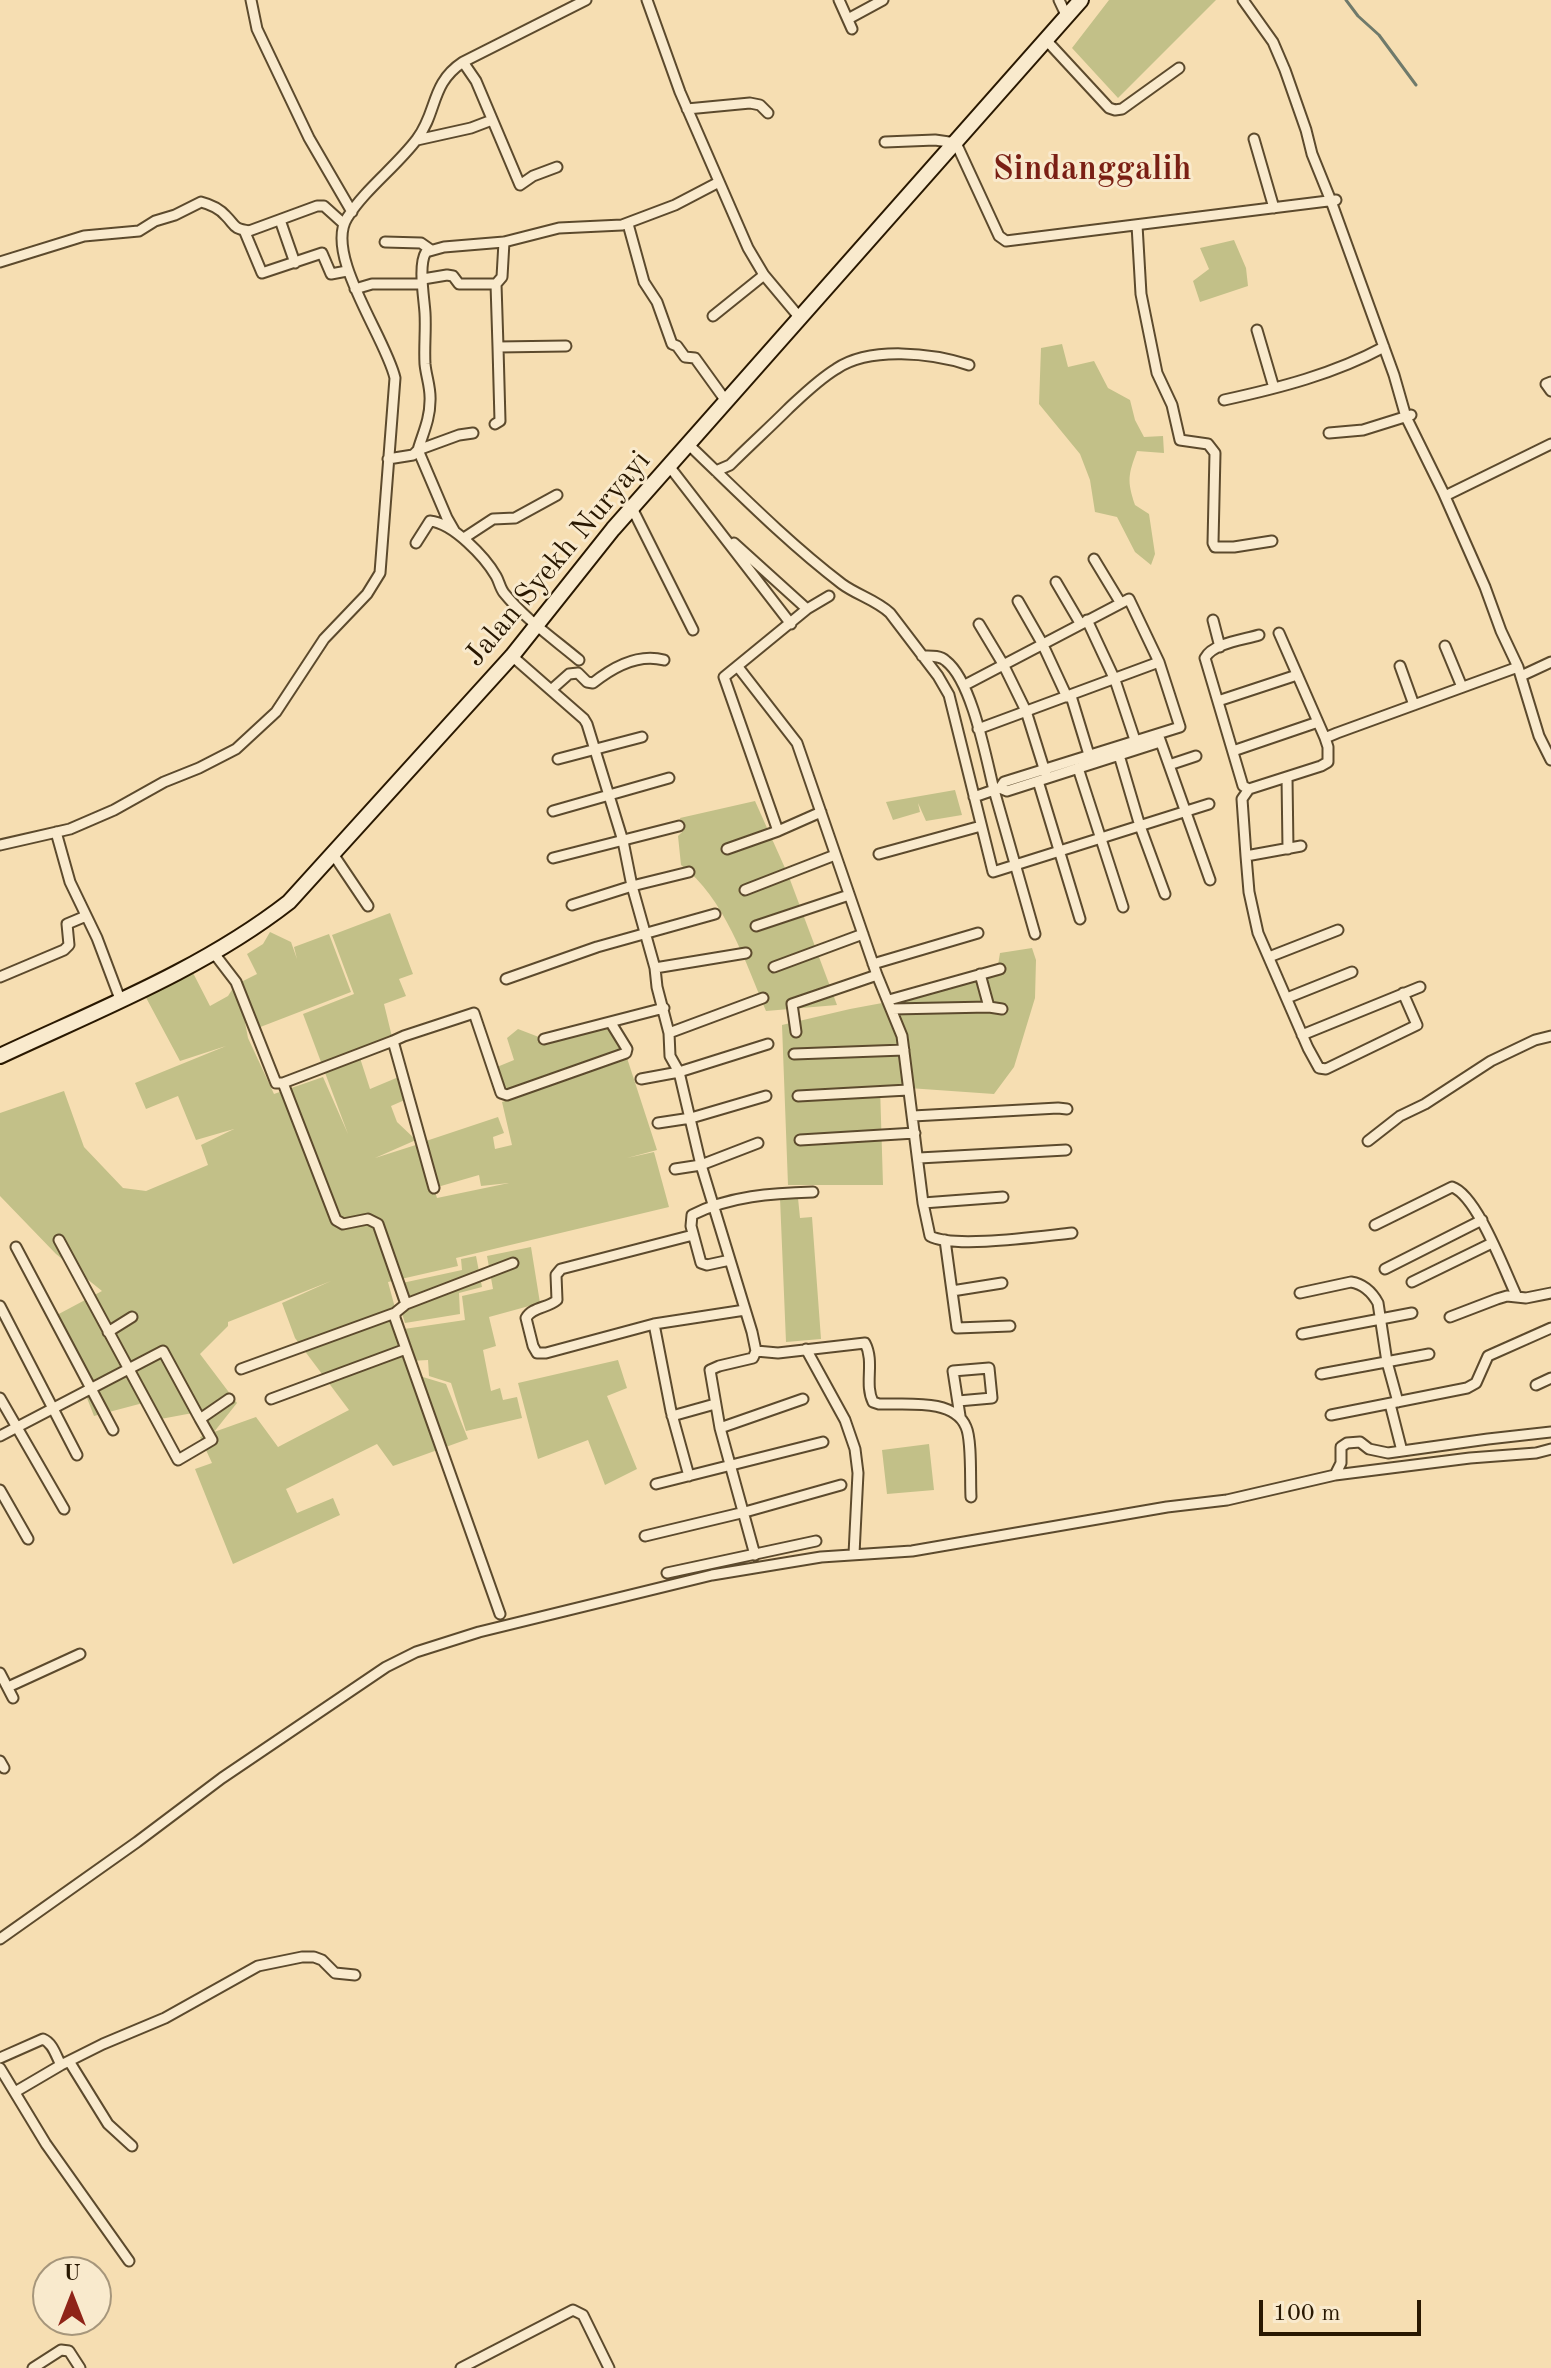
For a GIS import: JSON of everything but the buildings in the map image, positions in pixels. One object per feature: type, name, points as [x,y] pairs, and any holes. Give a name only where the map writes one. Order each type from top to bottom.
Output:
[{"type":"main road","name":"Jalan Syekh Nuryayi","points":[[0,1056],[213,952],[260,925],[289,902],[512,656],[632,508],[1081,0]]},
{"type":"street","points":[[251,0],[257,29],[309,138],[352,212]]},
{"type":"street","points":[[0,845],[57,836],[236,749],[276,712],[324,639],[367,594],[380,573],[392,458],[395,378],[385,348],[347,271],[344,224],[417,140],[445,77],[463,62],[586,0]]},
{"type":"street","points":[[647,0],[687,109],[748,248],[764,275],[800,318]]},
{"type":"street","points":[[839,0],[850,24],[883,0]]},
{"type":"street","points":[[1059,0],[1067,17]]},
{"type":"street","points":[[1243,0],[1273,42],[1312,154],[1334,201],[1408,416],[1520,671],[1539,736],[1551,760]]},
{"type":"street","points":[[1047,41],[1109,108],[1115,110],[1122,109],[1179,68]]},
{"type":"street","points":[[463,62],[476,81],[520,185],[533,176],[557,167]]},
{"type":"street","points":[[687,109],[750,103],[760,105],[768,113]]},
{"type":"street","points":[[417,140],[492,120]]},
{"type":"street","points":[[1254,139],[1274,208]]},
{"type":"street","points":[[885,142],[935,140],[956,143],[999,236],[1006,241],[1334,201]]},
{"type":"street","points":[[579,660],[537,626],[503,592],[494,573],[447,518],[418,450],[429,419],[430,403],[425,366],[423,257],[431,250],[504,242],[559,228],[628,224],[675,205],[719,182]]},
{"type":"street","points":[[0,262],[81,236],[139,231],[201,202],[224,214],[233,227],[249,231],[317,206],[323,206],[344,224]]},
{"type":"street","points":[[280,220],[295,263]]},
{"type":"street","points":[[628,224],[644,282],[657,302],[672,344],[685,357],[695,358],[726,401]]},
{"type":"street","points":[[1137,225],[1141,294],[1157,373],[1172,405],[1180,440],[1208,444],[1215,453],[1213,543],[1215,547],[1234,547],[1272,541]]},
{"type":"street","points":[[244,230],[261,272],[322,253],[331,274],[347,271]]},
{"type":"street","points":[[385,242],[421,243],[431,250]]},
{"type":"street","points":[[495,424],[500,421],[496,284],[502,277],[504,242]]},
{"type":"street","points":[[355,289],[372,284],[416,286],[422,281],[447,275],[453,276],[459,284],[496,284]]},
{"type":"street","points":[[713,316],[764,275]]},
{"type":"street","points":[[1257,330],[1274,388]]},
{"type":"street","points":[[498,347],[566,346]]},
{"type":"street","points":[[1224,400],[1321,375],[1384,347]]},
{"type":"street","points":[[716,471],[730,465],[837,367],[877,355],[907,354],[969,365]]},
{"type":"street","points":[[1551,382],[1546,384],[1551,391]]},
{"type":"street","points":[[1329,433],[1363,430],[1408,416]]},
{"type":"street","points":[[392,458],[413,455],[418,450],[473,433]]},
{"type":"street","points":[[688,444],[790,540],[844,585],[890,613],[938,676],[949,695],[993,872],[1209,804]]},
{"type":"street","points":[[1445,496],[1551,444]]},
{"type":"street","points":[[669,466],[791,624]]},
{"type":"street","points":[[460,535],[495,518],[515,518],[557,495]]},
{"type":"street","points":[[632,508],[693,630]]},
{"type":"street","points":[[416,543],[430,521],[439,522],[460,535]]},
{"type":"street","points":[[716,527],[807,609]]},
{"type":"street","points":[[1094,559],[1120,602]]},
{"type":"street","points":[[1056,582],[1084,621],[1115,680],[1137,745]]},
{"type":"street","points":[[778,831],[724,677],[807,609],[829,596]]},
{"type":"street","points":[[965,685],[1129,599],[1159,662],[1180,727],[1159,738],[1043,776]]},
{"type":"street","points":[[1018,601],[1069,696],[1091,759]]},
{"type":"street","points":[[1213,620],[1220,647]]},
{"type":"street","points":[[979,624],[1026,711],[1058,853],[1080,919]]},
{"type":"street","points":[[1279,633],[1325,738],[1328,762],[1249,789],[1242,799],[1249,892],[1258,933],[1316,1065],[1326,1069],[1417,1025],[1403,993]]},
{"type":"street","points":[[1249,789],[1243,786],[1205,658],[1208,652],[1259,635]]},
{"type":"street","points":[[1445,646],[1462,687]]},
{"type":"street","points":[[512,656],[584,719],[623,841],[664,1008],[670,1056],[679,1072],[701,1165],[756,1351],[753,1358],[710,1370],[720,1428],[755,1555]]},
{"type":"street","points":[[922,656],[937,656],[947,661],[965,685],[997,789],[1035,934]]},
{"type":"street","points":[[551,690],[569,674],[578,673],[587,682],[595,681],[605,672],[638,659],[652,657],[664,660]]},
{"type":"street","points":[[978,729],[1159,662]]},
{"type":"street","points":[[1325,738],[1462,687],[1551,662]]},
{"type":"street","points":[[1400,666],[1414,705]]},
{"type":"street","points":[[738,667],[797,743],[873,964],[902,1036],[930,1236],[945,1240],[997,1240],[1072,1233]]},
{"type":"street","points":[[1218,701],[1297,675]]},
{"type":"street","points":[[1233,751],[1318,722]]},
{"type":"street","points":[[558,759],[642,737]]},
{"type":"street","points":[[1159,738],[1210,880]]},
{"type":"street","points":[[974,797],[997,789],[1004,782],[1078,768],[1091,759],[1119,755],[1137,745]]},
{"type":"street","points":[[1119,755],[1165,894]]},
{"type":"street","points":[[1169,765],[1196,756]]},
{"type":"street","points":[[1078,768],[1123,907]]},
{"type":"street","points":[[1287,777],[1288,849]]},
{"type":"street","points":[[553,811],[669,778]]},
{"type":"street","points":[[727,849],[821,812]]},
{"type":"street","points":[[553,858],[679,826]]},
{"type":"street","points":[[879,854],[981,826]]},
{"type":"street","points":[[57,836],[70,882],[97,938],[120,999]]},
{"type":"street","points":[[1246,856],[1301,846]]},
{"type":"street","points":[[333,854],[368,906]]},
{"type":"street","points":[[745,890],[835,855]]},
{"type":"street","points":[[572,905],[689,872]]},
{"type":"street","points":[[756,926],[849,895]]},
{"type":"street","points":[[506,979],[597,947],[715,914]]},
{"type":"street","points":[[0,977],[64,950],[69,945],[67,924],[86,916]]},
{"type":"street","points":[[1269,957],[1338,930]]},
{"type":"street","points":[[873,964],[978,933]]},
{"type":"street","points":[[774,967],[863,934]]},
{"type":"street","points":[[213,952],[240,990],[276,1083],[474,1013],[501,1093],[507,1095],[626,1053],[627,1049],[611,1023]]},
{"type":"street","points":[[655,968],[746,953]]},
{"type":"street","points":[[891,1004],[1000,969]]},
{"type":"street","points":[[1287,998],[1352,972]]},
{"type":"street","points":[[980,974],[989,1007]]},
{"type":"street","points":[[796,1032],[792,1004],[877,975]]},
{"type":"street","points":[[1302,1035],[1420,987]]},
{"type":"street","points":[[669,1033],[763,998]]},
{"type":"street","points":[[891,1004],[1002,1009]]},
{"type":"street","points":[[544,1039],[664,1008]]},
{"type":"street","points":[[1368,1141],[1400,1116],[1425,1104],[1491,1061],[1535,1040],[1551,1036]]},
{"type":"street","points":[[393,1041],[434,1188]]},
{"type":"street","points":[[641,1079],[679,1072],[768,1044]]},
{"type":"street","points":[[794,1054],[904,1050]]},
{"type":"street","points":[[283,1083],[336,1220],[343,1224],[368,1219],[378,1224],[406,1304]]},
{"type":"street","points":[[798,1096],[908,1090]]},
{"type":"street","points":[[658,1123],[691,1118],[766,1096]]},
{"type":"street","points":[[913,1116],[1067,1109]]},
{"type":"street","points":[[800,1140],[915,1133]]},
{"type":"street","points":[[675,1169],[701,1165],[758,1143]]},
{"type":"street","points":[[919,1158],[1066,1150]]},
{"type":"street","points":[[1375,1225],[1452,1187],[1463,1192],[1482,1220],[1517,1297]]},
{"type":"street","points":[[730,1260],[703,1265],[693,1235],[691,1217],[695,1213],[747,1197],[778,1192],[813,1192]]},
{"type":"street","points":[[923,1203],[1003,1197]]},
{"type":"street","points":[[1385,1269],[1482,1220]]},
{"type":"street","points":[[693,1235],[561,1269],[556,1275],[557,1300],[529,1313],[526,1318],[533,1346],[539,1354],[654,1324],[745,1310]]},
{"type":"street","points":[[0,1436],[53,1409],[91,1388],[128,1369],[163,1351],[212,1440],[178,1460],[128,1369],[59,1240]]},
{"type":"street","points":[[945,1240],[957,1328],[1010,1326]]},
{"type":"street","points":[[1412,1282],[1492,1243]]},
{"type":"street","points":[[16,1247],[113,1430]]},
{"type":"street","points":[[241,1369],[395,1313],[406,1304],[513,1263]]},
{"type":"street","points":[[1300,1293],[1351,1282],[1359,1283],[1374,1295],[1381,1319],[1402,1451]]},
{"type":"street","points":[[952,1291],[1002,1283]]},
{"type":"street","points":[[1450,1317],[1507,1296],[1526,1298],[1551,1293]]},
{"type":"street","points":[[0,1306],[77,1455]]},
{"type":"street","points":[[395,1313],[500,1614]]},
{"type":"street","points":[[1302,1334],[1412,1313]]},
{"type":"street","points":[[108,1332],[132,1317]]},
{"type":"street","points":[[654,1324],[672,1416],[689,1476]]},
{"type":"street","points":[[1331,1415],[1467,1388],[1476,1383],[1488,1356],[1550,1330]]},
{"type":"street","points":[[756,1351],[778,1353],[865,1343],[871,1358],[870,1395],[873,1402],[936,1406],[953,1410],[960,1416],[968,1429],[971,1497]]},
{"type":"street","points":[[271,1399],[406,1349]]},
{"type":"street","points":[[806,1349],[845,1420],[855,1449],[858,1483],[854,1554]]},
{"type":"street","points":[[1321,1374],[1429,1354]]},
{"type":"street","points":[[958,1401],[992,1398],[989,1368],[953,1371],[960,1416]]},
{"type":"street","points":[[1536,1385],[1551,1378]]},
{"type":"street","points":[[0,1398],[64,1509]]},
{"type":"street","points":[[200,1419],[229,1399]]},
{"type":"street","points":[[720,1428],[803,1399]]},
{"type":"street","points":[[672,1416],[715,1404]]},
{"type":"street","points":[[1335,1475],[1341,1463],[1341,1447],[1347,1443],[1360,1442],[1369,1449],[1388,1453],[1551,1432]]},
{"type":"street","points":[[656,1484],[823,1442]]},
{"type":"street","points":[[0,1939],[294,1728],[386,1667],[416,1652],[509,1624],[712,1575],[821,1557],[912,1551],[1136,1512],[1194,1505],[1335,1475],[1551,1449]]},
{"type":"street","points":[[645,1536],[841,1485]]},
{"type":"street","points":[[0,1490],[28,1539]]},
{"type":"street","points":[[667,1573],[816,1541]]},
{"type":"street","points":[[8,1687],[80,1654]]},
{"type":"street","points":[[0,1673],[13,1698]]},
{"type":"street","points":[[15,2092],[103,2044],[165,2018],[258,1966],[314,1957],[322,1960],[335,1973],[355,1975]]},
{"type":"street","points":[[0,2058],[43,2039],[65,2063],[108,2124],[132,2146]]},
{"type":"street","points":[[0,2068],[46,2144],[129,2261]]},
{"type":"street","points":[[461,2368],[573,2310],[583,2315],[609,2368]]},
{"type":"street","points":[[33,2368],[61,2350],[69,2351],[80,2368]]},
{"type":"shaded area","points":[[1109,0],[1216,0],[1118,98],[1072,48]]},
{"type":"shaded area","points":[[1234,240],[1246,268],[1248,286],[1200,302],[1193,281],[1209,269],[1200,248]]},
{"type":"shaded area","points":[[1062,344],[1068,367],[1094,361],[1108,388],[1130,400],[1135,420],[1144,437],[1163,436],[1164,453],[1137,451],[1130,478],[1135,505],[1149,514],[1155,554],[1151,565],[1135,552],[1117,517],[1095,512],[1090,480],[1080,454],[1039,404],[1041,348]]},
{"type":"shaded area","points":[[955,790],[962,815],[926,821],[918,803],[920,812],[893,820],[886,802]]},
{"type":"shaded area","points":[[755,801],[789,877],[837,1005],[766,1011],[722,913],[696,878],[681,865],[678,836],[684,830],[680,818]]},
{"type":"shaded area","points":[[390,913],[413,974],[399,979],[406,996],[384,1004],[393,1041],[360,1058],[370,1089],[401,1076],[407,1099],[391,1106],[397,1122],[416,1140],[375,1158],[422,1143],[432,1177],[426,1141],[498,1117],[504,1133],[493,1137],[495,1149],[512,1145],[502,1102],[627,1058],[657,1150],[627,1158],[654,1152],[669,1207],[456,1258],[458,1266],[388,1282],[413,1374],[446,1384],[468,1439],[393,1466],[377,1444],[286,1489],[297,1513],[333,1498],[340,1515],[233,1564],[195,1469],[212,1463],[200,1437],[212,1433],[198,1412],[150,1421],[143,1403],[94,1416],[55,1316],[102,1291],[56,1254],[0,1196],[0,1113],[64,1091],[84,1147],[123,1188],[146,1191],[208,1165],[201,1145],[234,1129],[196,1140],[178,1096],[146,1109],[135,1083],[226,1046],[180,1061],[143,992],[191,969],[210,1006],[228,996],[235,985],[257,974],[247,954],[263,944],[270,932],[291,942],[297,959],[294,947],[329,934],[351,992],[250,1031],[244,1017],[248,1038],[274,1094],[323,1077],[348,1134],[303,1014],[354,994],[332,935]],"holes":[[[479,1175],[481,1186],[509,1183],[437,1198],[434,1188]],[[331,1281],[282,1303],[295,1338],[349,1410],[278,1447],[256,1417],[214,1432],[237,1403],[200,1354],[228,1326],[228,1322]]]},
{"type":"shaded area","points":[[1032,948],[1036,960],[1035,998],[1014,1067],[994,1094],[880,1086],[883,1185],[788,1185],[782,1025],[920,996],[998,965],[1000,953]]},
{"type":"shaded area","points":[[608,1026],[625,1051],[504,1092],[497,1067],[514,1060],[507,1038],[518,1029],[544,1039]]},
{"type":"shaded area","points":[[780,1198],[798,1198],[800,1218],[812,1217],[821,1339],[786,1342]]},
{"type":"shaded area","points":[[531,1247],[540,1303],[489,1317],[496,1346],[483,1350],[491,1391],[500,1388],[503,1400],[517,1397],[522,1418],[466,1431],[451,1383],[429,1376],[428,1360],[411,1361],[404,1329],[465,1320],[462,1296],[493,1289],[487,1256]]},
{"type":"shaded area","points":[[476,1256],[482,1287],[459,1293],[460,1314],[405,1323],[393,1285],[462,1270],[461,1259]]},
{"type":"shaded area","points":[[618,1360],[627,1388],[607,1396],[637,1469],[605,1485],[588,1440],[538,1459],[518,1383]]},
{"type":"shaded area","points":[[929,1444],[934,1490],[887,1494],[882,1450]]},
{"type":"waterway","points":[[1346,0],[1379,35],[1416,85]]},
{"type":"district","name":"Sindanggalih","points":[[1092,170]]}]
